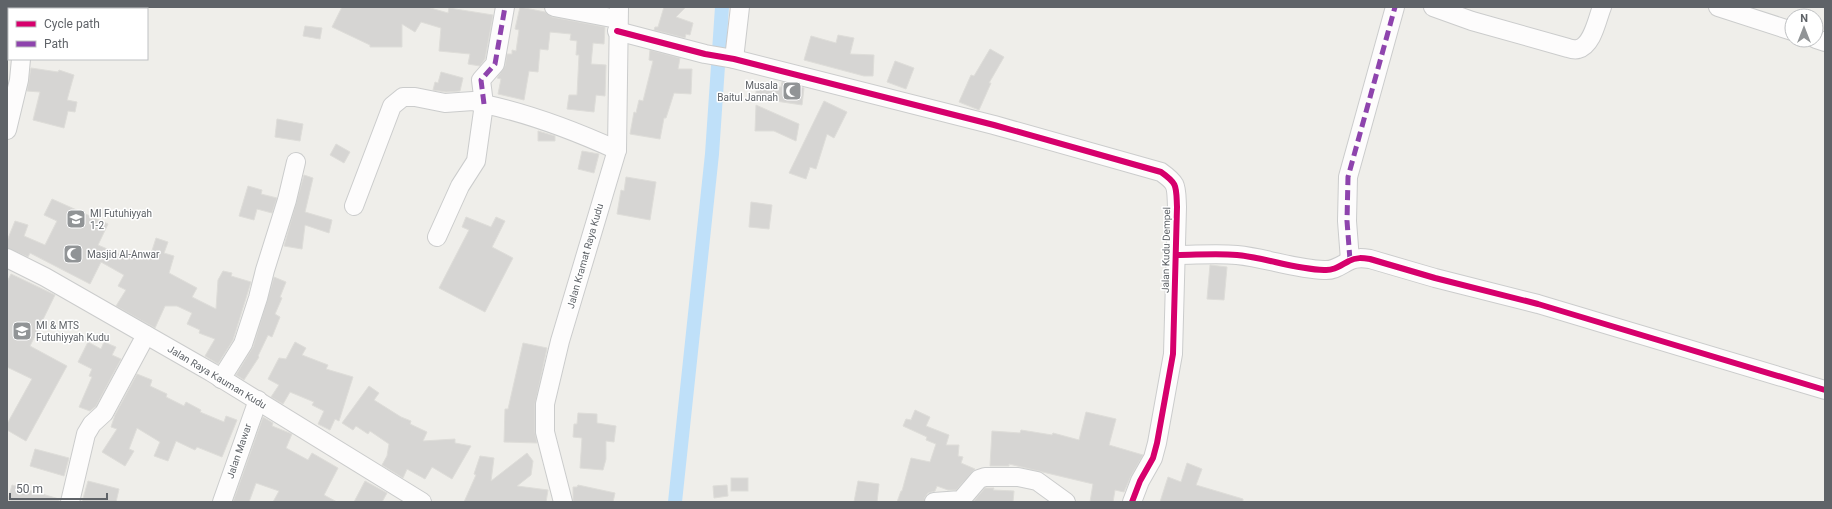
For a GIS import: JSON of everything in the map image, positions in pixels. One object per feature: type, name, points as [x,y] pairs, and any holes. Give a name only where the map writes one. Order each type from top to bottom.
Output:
[{"type":"street","points":[[437,237],[460,186],[476,161],[484,104],[481,80],[494,64],[505,7]]},
{"type":"street","points":[[554,7],[618,19],[705,54],[730,59],[740,7]]},
{"type":"street","points":[[1350,260],[1346,221],[1348,177],[1395,7]]},
{"type":"street","points":[[1433,7],[1472,21],[1568,48],[1578,49],[1584,46],[1591,37],[1602,7]]},
{"type":"street","points":[[1718,7],[1740,10],[1784,28]]},
{"type":"street","name":"Jalan Kramat Raya Kudu","points":[[563,502],[545,432],[545,404],[560,341],[616,150],[618,19]]},
{"type":"street","name":"Jalan Kudu Dempel","points":[[730,59],[994,125],[1161,172],[1174,180],[1177,196],[1173,354],[1157,443],[1152,458],[1140,481],[1132,502]]},
{"type":"street","points":[[7,130],[19,80],[22,60]]},
{"type":"street","points":[[354,206],[392,106],[403,97],[415,97],[445,103],[473,101],[517,111],[571,129],[616,150]]},
{"type":"street","points":[[221,379],[243,344],[287,200],[296,162]]},
{"type":"street","points":[[1176,255],[1236,255],[1266,260],[1296,268],[1326,270],[1340,266],[1350,260],[1360,258],[1370,259],[1435,278],[1538,304],[1825,390]]},
{"type":"street","name":"Jalan Raya Kauman Kudu","points":[[7,258],[45,277],[258,400],[422,502]]},
{"type":"street","points":[[70,502],[86,434],[92,424],[104,413],[146,335]]},
{"type":"street","name":"Jalan Mawar","points":[[222,502],[258,400]]},
{"type":"street","points":[[934,502],[961,500],[979,479],[985,477],[1018,477],[1037,481],[1066,502]]},
{"type":"building","points":[[342,7],[427,7],[448,13],[449,8],[493,15],[485,59],[480,66],[468,64],[470,54],[439,51],[441,28],[421,22],[415,32],[402,24],[402,47],[370,47],[370,45],[332,27]]},
{"type":"building","points":[[520,7],[545,12],[552,17],[605,27],[604,44],[593,43],[591,64],[606,65],[605,96],[596,95],[594,112],[567,109],[569,95],[577,95],[579,55],[576,55],[577,41],[570,40],[571,34],[550,32],[548,50],[540,49],[538,72],[529,71],[524,100],[498,94],[501,79],[497,78],[505,66],[507,54],[512,54],[512,50],[516,51],[519,30],[515,29]]},
{"type":"building","points":[[664,7],[686,7],[676,17],[693,23],[690,35],[686,34],[685,38],[654,30],[655,27],[658,27]]},
{"type":"building","points":[[305,26],[322,28],[320,39],[303,36]]},
{"type":"building","points":[[838,35],[854,38],[850,54],[874,55],[873,76],[864,76],[804,60],[811,36],[836,43]]},
{"type":"building","points":[[990,49],[1004,57],[989,83],[991,83],[979,110],[959,102],[971,75],[974,76]]},
{"type":"building","points":[[650,50],[680,58],[678,69],[692,69],[691,94],[674,93],[666,118],[664,118],[660,139],[630,134],[634,112],[636,113],[639,100],[643,101],[653,61],[649,60]]},
{"type":"building","points":[[895,61],[914,68],[906,89],[887,82]]},
{"type":"building","points":[[31,68],[58,72],[59,70],[74,75],[67,100],[77,102],[75,112],[68,111],[64,128],[33,120],[40,92],[27,91]]},
{"type":"building","points":[[441,72],[463,78],[460,91],[446,92],[433,90],[435,82],[438,83]]},
{"type":"building","points":[[782,82],[804,88],[802,105],[756,98],[756,87],[781,87]]},
{"type":"building","points":[[824,101],[847,112],[834,138],[827,134],[816,169],[810,167],[806,179],[789,173]]},
{"type":"building","points":[[756,105],[799,124],[796,141],[774,131],[755,131]]},
{"type":"building","points":[[277,119],[303,124],[300,141],[275,137]]},
{"type":"building","points":[[538,131],[555,136],[555,141],[538,141]]},
{"type":"building","points":[[336,144],[350,152],[344,163],[330,155]]},
{"type":"building","points":[[582,151],[599,154],[594,173],[578,169]]},
{"type":"building","points":[[304,175],[313,178],[305,212],[332,220],[329,233],[305,225],[302,249],[284,246]]},
{"type":"building","points":[[626,177],[656,182],[650,220],[617,214],[621,190],[624,191]]},
{"type":"building","points":[[248,186],[262,190],[261,194],[277,198],[272,213],[257,209],[254,220],[239,216]]},
{"type":"building","points":[[52,199],[108,224],[98,245],[128,258],[131,252],[149,260],[156,238],[168,242],[164,253],[174,256],[169,273],[197,288],[192,297],[216,309],[218,280],[223,271],[232,273],[231,276],[251,282],[233,340],[218,364],[205,356],[215,339],[199,333],[200,330],[187,324],[192,313],[177,306],[165,306],[155,328],[116,306],[126,290],[118,286],[124,275],[101,262],[90,284],[30,253],[28,257],[7,248],[7,241],[15,221],[28,225],[24,236],[45,245],[57,221],[44,215]]},
{"type":"building","points":[[751,202],[772,205],[769,229],[749,227]]},
{"type":"building","points":[[466,217],[491,227],[496,217],[505,221],[492,247],[513,258],[485,312],[439,288],[469,230],[462,227]]},
{"type":"building","points":[[1210,265],[1227,267],[1224,300],[1207,299]]},
{"type":"building","points":[[11,274],[55,295],[30,346],[67,366],[26,441],[7,430],[7,424],[32,379],[7,367],[7,282]]},
{"type":"building","points":[[274,277],[286,282],[280,297],[282,298],[275,314],[280,317],[272,337],[268,335],[258,356],[259,357],[244,380],[236,375],[253,347]]},
{"type":"building","points":[[88,342],[101,349],[104,342],[116,347],[112,355],[121,359],[96,406],[90,411],[79,407],[92,377],[89,376],[92,369],[78,362]]},
{"type":"building","points":[[295,342],[306,348],[302,355],[328,365],[326,369],[353,377],[339,421],[335,419],[330,430],[318,424],[324,411],[312,405],[314,402],[290,392],[283,404],[271,397],[279,385],[268,379],[279,358],[286,359]]},
{"type":"building","points":[[523,343],[547,348],[535,404],[535,432],[537,443],[504,442],[505,409],[508,409]]},
{"type":"building","points":[[137,374],[152,380],[150,386],[167,394],[166,397],[184,406],[186,402],[201,410],[200,412],[224,422],[226,416],[237,420],[222,457],[197,447],[195,450],[176,441],[168,461],[154,456],[160,442],[137,428],[129,449],[134,451],[125,466],[102,452],[117,429],[111,427],[115,415]]},
{"type":"building","points":[[369,386],[379,393],[374,400],[401,417],[411,421],[410,424],[427,432],[423,441],[455,439],[455,443],[471,446],[452,479],[432,467],[425,479],[407,469],[403,478],[382,465],[387,456],[389,444],[370,431],[368,434],[356,426],[353,430],[342,423]]},
{"type":"building","points":[[915,410],[930,417],[926,426],[949,435],[946,445],[959,445],[958,456],[963,457],[961,463],[975,469],[956,490],[948,490],[937,486],[935,491],[928,493],[924,502],[897,502],[902,491],[911,458],[930,462],[936,444],[926,440],[927,437],[903,426],[906,419],[911,420]]},
{"type":"building","points":[[1086,412],[1116,419],[1109,445],[1143,455],[1124,492],[1115,490],[1113,502],[1090,502],[1093,484],[1009,464],[1009,466],[990,466],[992,431],[1020,433],[1021,430],[1052,435],[1053,433],[1079,440]]},
{"type":"building","points":[[578,413],[597,414],[597,423],[616,426],[614,442],[606,441],[606,459],[603,470],[580,468],[582,438],[573,437],[574,424],[577,424]]},
{"type":"building","points":[[263,417],[273,423],[272,426],[292,434],[286,448],[308,460],[312,453],[338,468],[324,495],[337,502],[273,502],[279,491],[256,483],[249,502],[233,502]]},
{"type":"building","points":[[35,449],[69,458],[64,476],[30,466]]},
{"type":"building","points":[[527,453],[533,461],[531,475],[517,486],[548,490],[546,502],[464,502],[476,475],[474,474],[480,456],[494,458],[491,481]]},
{"type":"building","points":[[1187,463],[1202,469],[1196,485],[1243,499],[1243,502],[1160,502],[1168,477],[1181,482]]},
{"type":"building","points":[[731,478],[748,478],[748,491],[731,491]]},
{"type":"building","points":[[88,481],[119,489],[116,502],[82,502]]},
{"type":"building","points":[[365,481],[387,493],[382,502],[354,502]]},
{"type":"building","points":[[858,481],[879,484],[877,502],[854,502]]},
{"type":"building","points":[[12,485],[59,499],[59,502],[13,502],[8,500]]},
{"type":"building","points":[[578,485],[615,493],[613,502],[573,502],[573,487],[577,487]]},
{"type":"building","points":[[727,485],[728,496],[714,498],[713,486]]},
{"type":"building","points":[[985,488],[1014,491],[1013,502],[973,502]]},
{"type":"waterway","points":[[675,502],[712,154],[722,7]]},
{"type":"marked path","points":[[484,104],[481,80],[495,64],[505,7]]},
{"type":"marked path","points":[[1350,260],[1347,221],[1348,177],[1395,7]]},
{"type":"cycle path","points":[[617,31],[994,125],[1161,172],[1171,180],[1176,190],[1177,207],[1173,354],[1153,458],[1140,481],[1132,502]]},
{"type":"cycle path","points":[[1176,255],[1237,255],[1259,258],[1302,268],[1324,270],[1334,269],[1354,259],[1370,259],[1435,278],[1538,304],[1825,390]]},
{"type":"place","name":"Musala Baitul Jannah","points":[[792,91]]},
{"type":"place","name":"MI Futuhiyyah 1-2","points":[[76,219]]},
{"type":"place","name":"Masjid Al-Anwar","points":[[73,254]]},
{"type":"place","name":"MI & MTS Futuhiyyah Kudu","points":[[22,331]]}]
